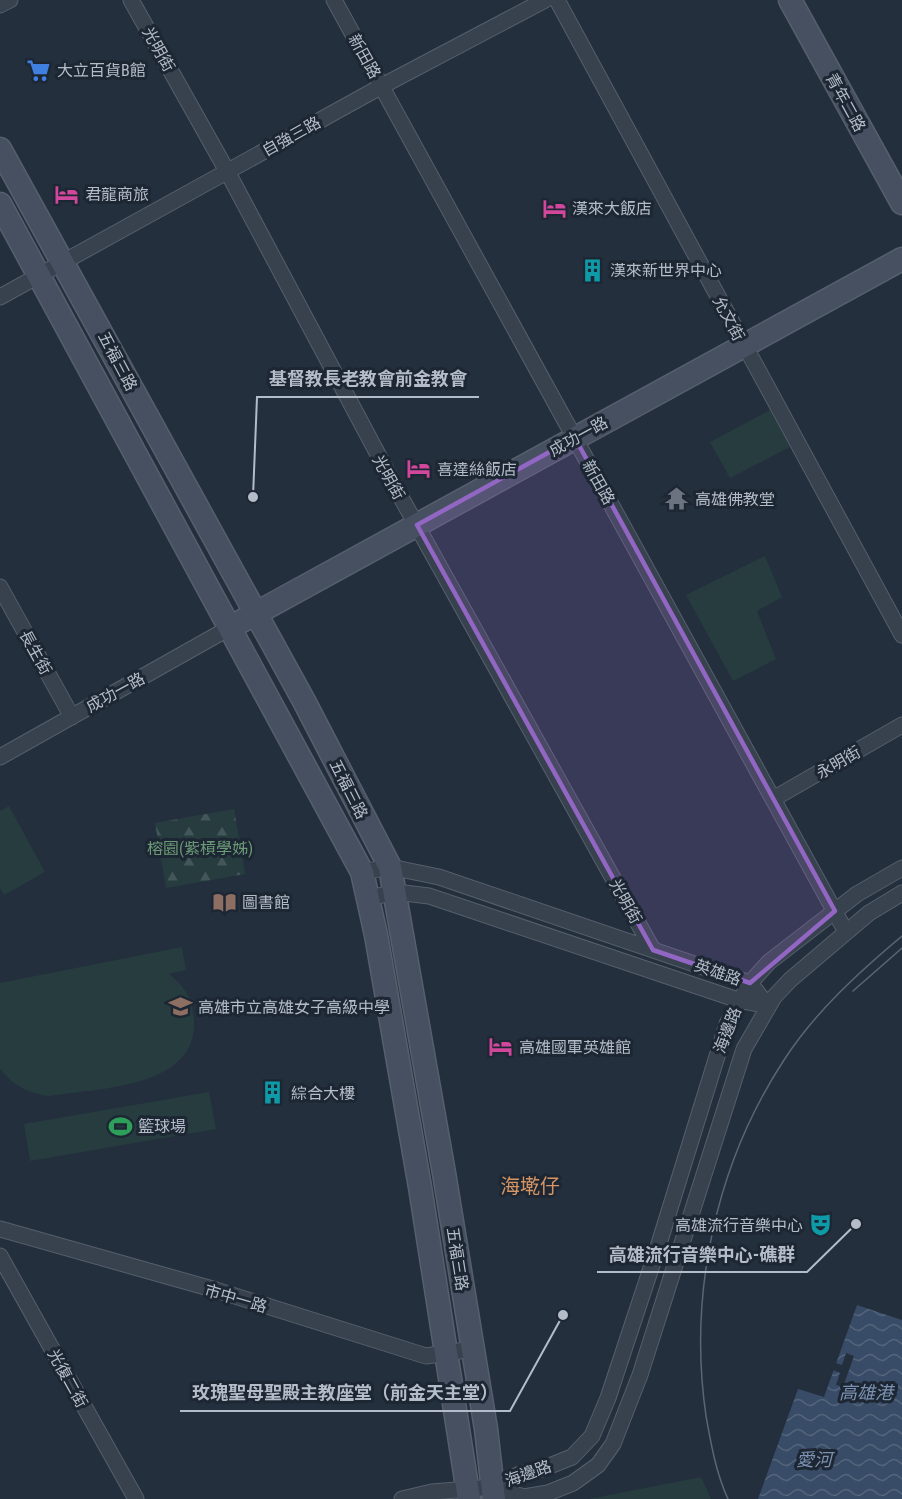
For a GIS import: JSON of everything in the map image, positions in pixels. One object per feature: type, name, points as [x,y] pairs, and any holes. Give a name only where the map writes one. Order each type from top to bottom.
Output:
[{"type":"street","points":[[0,5],[10,0]]},
{"type":"street","name":"光明街","points":[[131,0],[227,171],[318,345],[653,950]]},
{"type":"street","name":"新田路","points":[[334,0],[553,394],[846,932]]},
{"type":"street","name":"自強三路","points":[[0,297],[382,86],[545,0]]},
{"type":"street","name":"允文街","points":[[556,0],[902,635]]},
{"type":"street","name":"青年二路","points":[[790,0],[902,203]]},
{"type":"street","name":"五福三路","points":[[0,149],[65,262],[254,614],[304,701],[390,867],[472,1349],[494,1493]]},
{"type":"street","name":"五福三路","points":[[0,204],[362,872],[369,898],[468,1494]]},
{"type":"street","name":"成功一路","points":[[0,758],[254,614],[902,259]]},
{"type":"street","name":"長生街","points":[[0,587],[72,717]]},
{"type":"street","name":"永明街","points":[[773,799],[902,725]]},
{"type":"street","name":"英雄路","points":[[362,872],[390,867],[439,877],[750,983],[768,1006]]},
{"type":"street","name":"海邊路","points":[[494,1493],[520,1474],[542,1469],[572,1456],[592,1436],[609,1398],[727,1024],[738,1000],[769,962],[857,894],[902,868]]},
{"type":"street","name":"英雄路","points":[[369,898],[396,892],[429,896],[738,1000],[768,1006]]},
{"type":"street","name":"海邊路","points":[[494,1493],[524,1497],[548,1493],[573,1483],[598,1465],[613,1444],[640,1376],[744,1049],[768,1006],[790,980],[869,913],[902,893]]},
{"type":"street","name":"市中一路","points":[[0,1229],[216,1290],[426,1356],[472,1349]]},
{"type":"street","name":"光復二街","points":[[0,1256],[136,1499]]},
{"type":"street","points":[[402,1499],[432,1492],[494,1493]]},
{"type":"highlighted area","points":[[575,438],[835,911],[750,983],[653,950],[417,525]]},
{"type":"green space","points":[[770,410],[790,447],[730,478],[710,442]]},
{"type":"green space","points":[[765,556],[782,597],[757,611],[776,659],[733,681],[686,595]]},
{"type":"green space","points":[[9,806],[45,872],[4,895],[0,888],[0,811]]},
{"type":"green space","name":"榕園(紫槓學姊)","points":[[234,809],[245,874],[166,888],[155,823]]},
{"type":"green space","points":[[182,947],[186,970],[169,974],[180,983],[192,1006],[194,1021],[191,1043],[179,1060],[162,1073],[116,1087],[49,1096],[22,1088],[0,1069],[0,983]]},
{"type":"green space","name":"籃球場","points":[[209,1092],[216,1129],[30,1161],[24,1124]]},
{"type":"green space","points":[[701,1477],[711,1499],[589,1499]]},
{"type":"water","points":[[857,1305],[902,1320],[902,1499],[758,1499],[798,1389],[824,1397]]},
{"type":"pier","points":[[846,1353],[854,1356],[843,1387],[836,1385],[840,1373],[831,1369],[833,1362],[842,1365]]},
{"type":"tram line","points":[[728,1499],[712,1448],[701,1370],[701,1323],[705,1277],[713,1231],[725,1186],[760,1100],[796,1042],[838,993],[902,936]]},
{"type":"tram line","points":[[853,991],[902,948]]},
{"type":"place","name":"大立百貨B館","points":[[39,70]]},
{"type":"place","name":"君龍商旅","points":[[67,194]]},
{"type":"place","name":"漢來大飯店","points":[[554,208]]},
{"type":"place","name":"漢來新世界中心","points":[[592,270]]},
{"type":"place","name":"喜達絲飯店","points":[[419,469]]},
{"type":"place","name":"基督教長老教會前金教會","points":[[253,497]]},
{"type":"place","name":"高雄佛教堂","points":[[677,499]]},
{"type":"place","name":"圖書館","points":[[224,902]]},
{"type":"place","name":"高雄市立高雄女子高級中學","points":[[180,1007]]},
{"type":"place","name":"高雄國軍英雄館","points":[[501,1047]]},
{"type":"place","name":"綜合大樓","points":[[273,1093]]},
{"type":"place","name":"籃球場","points":[[120,1126]]},
{"type":"place","name":"高雄流行音樂中心-礁群","points":[[856,1224]]},
{"type":"place","name":"高雄流行音樂中心","points":[[821,1225]]},
{"type":"place","name":"玫瑰聖母聖殿主教座堂（前金天主堂）","points":[[563,1315]]},
{"type":"district","name":"海墘仔","points":[[530,1186]]},
{"type":"water label","name":"高雄港","points":[[866,1393]]},
{"type":"water label","name":"愛河","points":[[814,1460]]}]
